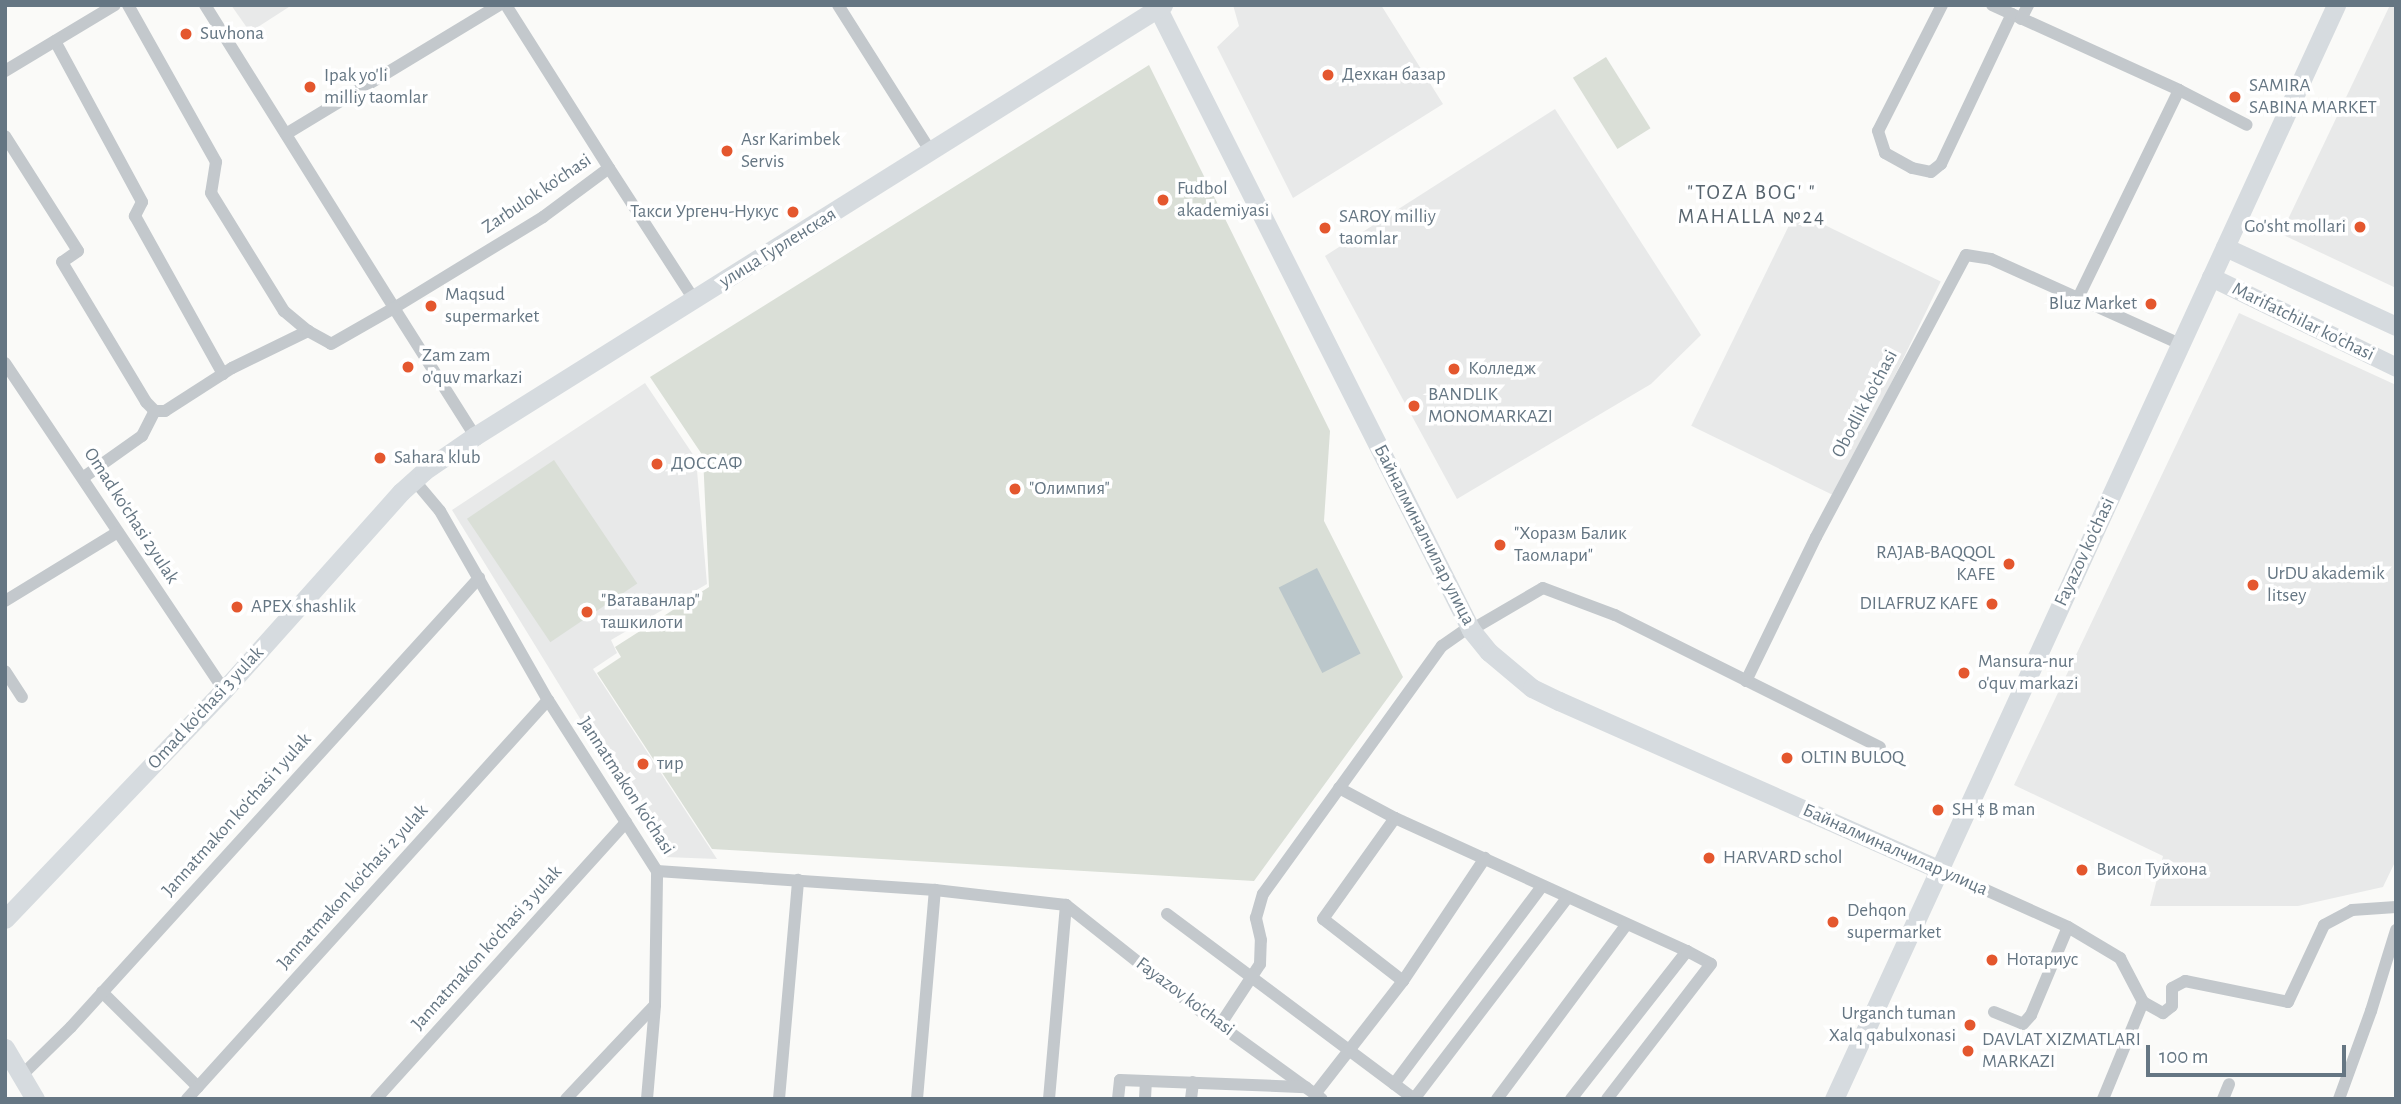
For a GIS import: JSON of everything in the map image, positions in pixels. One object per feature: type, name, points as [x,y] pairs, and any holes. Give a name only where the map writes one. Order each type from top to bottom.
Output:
[{"type":"street","points":[[5,71],[115,5]]},
{"type":"street","name":"Zarbulok ko'chasi","points":[[128,5],[216,162],[211,193],[284,311],[308,331],[331,344],[543,217],[609,168],[506,5]]},
{"type":"street","points":[[205,5],[475,436]]},
{"type":"street","points":[[286,134],[499,5]]},
{"type":"street","points":[[838,5],[932,152]]},
{"type":"street","points":[[1942,5],[1878,131],[1885,153],[1912,168],[1930,172],[1941,164],[2017,16],[2028,5]]},
{"type":"street","points":[[1992,5],[2179,90],[2247,125]]},
{"type":"street","name":"Fayazov ko'chasi","points":[[1834,1099],[2336,5]]},
{"type":"street","name":"улица Гурленская","points":[[408,486],[475,436],[695,301],[1159,6]]},
{"type":"street","name":"Байналминалчилар улица","points":[[1159,6],[1470,629],[1489,652],[1532,688],[2068,927],[2120,958],[2143,1002]]},
{"type":"street","points":[[55,41],[142,202],[135,216],[223,374]]},
{"type":"street","points":[[2079,296],[2179,90]]},
{"type":"street","points":[[5,136],[78,251],[62,262],[146,402],[155,411],[165,411],[223,374],[308,331]]},
{"type":"street","points":[[609,168],[695,301]]},
{"type":"street","name":"Marifatchilar ko'chasi","points":[[2225,247],[2396,327]]},
{"type":"street","name":"Obodlik ko'chasi","points":[[1746,681],[1816,537],[1966,254],[1991,259],[2079,296],[2180,344]]},
{"type":"street","name":"Marifatchilar ko'chasi","points":[[2211,277],[2396,367]]},
{"type":"street","name":"Omad ko'chasi 2yulak","points":[[5,363],[84,477],[224,690]]},
{"type":"street","points":[[84,477],[142,436],[155,411]]},
{"type":"street","name":"Jannatmakon ko'chasi","points":[[408,486],[440,511],[548,700],[657,871],[935,890],[1066,905]]},
{"type":"street","name":"Omad ko'chasi 3 yulak","points":[[5,919],[224,690],[408,486]]},
{"type":"street","points":[[5,601],[118,532]]},
{"type":"street","name":"Jannatmakon ko'chasi 1 yulak","points":[[21,1076],[102,992],[479,578]]},
{"type":"street","points":[[1220,1025],[1260,964],[1261,940],[1256,918],[1263,894],[1443,646],[1544,588],[1615,615],[1880,747]]},
{"type":"street","points":[[5,671],[22,697]]},
{"type":"street","name":"Jannatmakon ko'chasi 2 yulak","points":[[187,1099],[548,700]]},
{"type":"street","points":[[1339,788],[1395,818],[1711,964],[1607,1099]]},
{"type":"street","points":[[1395,818],[1323,919],[1403,981]]},
{"type":"street","name":"Jannatmakon ko'chasi 3 yulak","points":[[376,1099],[626,822]]},
{"type":"street","points":[[1118,1099],[1120,1080],[1192,1082],[1315,1093],[1403,981],[1485,858]]},
{"type":"street","points":[[647,1099],[655,1005],[657,871]]},
{"type":"street","points":[[779,1099],[798,880]]},
{"type":"street","points":[[1394,1084],[1542,886]]},
{"type":"street","points":[[917,1099],[935,890]]},
{"type":"street","points":[[1167,914],[1414,1099],[1567,898]]},
{"type":"street","points":[[1049,1099],[1066,905]]},
{"type":"street","name":"Fayazov ko'chasi","points":[[1066,905],[1220,1025],[1315,1093]]},
{"type":"street","points":[[2103,1099],[2143,1002],[2163,1013],[2172,1006],[2172,988],[2185,981],[2288,1002],[2324,925],[2352,910],[2396,907]]},
{"type":"street","points":[[1497,1099],[1626,925]]},
{"type":"street","points":[[1994,1012],[2023,1024],[2031,1015],[2068,927]]},
{"type":"street","points":[[2339,1099],[2371,1012],[2396,930]]},
{"type":"street","points":[[1571,1099],[1686,951]]},
{"type":"street","points":[[102,992],[198,1087]]},
{"type":"street","points":[[566,1099],[655,1005]]},
{"type":"street","points":[[5,1048],[35,1099]]},
{"type":"street","points":[[1145,1099],[1146,1081]]},
{"type":"street","points":[[1191,1099],[1192,1082]]},
{"type":"street","points":[[2223,1099],[2229,1084]]},
{"type":"shaded area","points":[[231,5],[292,5],[250,32]]},
{"type":"shaded area","name":"Дехкан базар","points":[[1233,5],[1381,5],[1443,104],[1293,198],[1217,47],[1239,26]]},
{"type":"shaded area","points":[[2390,5],[2396,5],[2396,288],[2281,234]]},
{"type":"shaded area","points":[[1606,57],[1651,128],[1617,149],[1573,78]]},
{"type":"shaded area","name":"\"Олимпия\"","points":[[1149,65],[1330,431],[1324,521],[1403,677],[1254,881],[712,849],[597,673],[621,657],[615,647],[709,587],[703,456],[650,377]]},
{"type":"shaded area","points":[[1555,109],[1701,335],[1651,384],[1457,499],[1325,256]]},
{"type":"shaded area","points":[[1796,211],[1941,282],[1836,496],[1691,426]]},
{"type":"shaded area","name":"UrDU akademik litsey","points":[[2239,313],[2396,385],[2396,860],[2383,887],[2298,906],[2150,906],[2163,856],[2014,785]]},
{"type":"shaded area","name":"\"Ватаванлар\" ташкилоти","points":[[645,383],[696,459],[707,584],[611,640],[617,653],[593,669],[717,859],[665,857],[452,510]]},
{"type":"shaded area","points":[[554,460],[637,584],[550,642],[467,519]]},
{"type":"shaded area","points":[[1317,568],[1361,654],[1322,673],[1279,588]]},
{"type":"place","name":"Suvhona","points":[[186,34]]},
{"type":"place","name":"Дехкан базар","points":[[1328,75]]},
{"type":"place","name":"Ipak yo'li milliy taomlar","points":[[310,87]]},
{"type":"place","name":"SAMIRA SABINA MARKET","points":[[2235,97]]},
{"type":"place","name":"Asr Karimbek Servis","points":[[727,151]]},
{"type":"place","name":"Fudbol akademiyasi","points":[[1163,200]]},
{"type":"place","name":"Такси Ургенч-Нукус","points":[[793,212]]},
{"type":"place","name":"Go'sht mollari","points":[[2360,227]]},
{"type":"place","name":"SAROY milliy taomlar","points":[[1325,228]]},
{"type":"place","name":"Bluz Market","points":[[2151,304]]},
{"type":"place","name":"Maqsud supermarket","points":[[431,306]]},
{"type":"place","name":"Zam zam o'quv markazi","points":[[408,367]]},
{"type":"place","name":"Колледж","points":[[1454,369]]},
{"type":"place","name":"BANDLIK MONOMARKAZI","points":[[1414,406]]},
{"type":"place","name":"Sahara klub","points":[[380,458]]},
{"type":"place","name":"ДОССАФ","points":[[657,464]]},
{"type":"place","name":"\"Олимпия\"","points":[[1015,489]]},
{"type":"place","name":"\"Хоразм Балик Таомлари\"","points":[[1500,545]]},
{"type":"place","name":"RAJAB-BAQQOL KAFE","points":[[2009,564]]},
{"type":"place","name":"UrDU akademik litsey","points":[[2253,585]]},
{"type":"place","name":"DILAFRUZ KAFE","points":[[1992,604]]},
{"type":"place","name":"APEX shashlik","points":[[237,607]]},
{"type":"place","name":"\"Ватаванлар\" ташкилоти","points":[[587,612]]},
{"type":"place","name":"Mansura-nur o'quv markazi","points":[[1964,673]]},
{"type":"place","name":"OLTIN BULOQ","points":[[1787,758]]},
{"type":"place","name":"тир","points":[[643,764]]},
{"type":"place","name":"SH $ B man","points":[[1938,810]]},
{"type":"place","name":"HARVARD schol","points":[[1709,858]]},
{"type":"place","name":"Висол Туйхона","points":[[2082,870]]},
{"type":"place","name":"Dehqon supermarket","points":[[1833,922]]},
{"type":"place","name":"Нотариус","points":[[1992,960]]},
{"type":"place","name":"Urganch tuman Xalq qabulxonasi","points":[[1970,1025]]},
{"type":"place","name":"DAVLAT XIZMATLARI MARKAZI","points":[[1968,1051]]},
{"type":"district","name":"\"TOZA BOG' \" MAHALLA №24","points":[[1752,205]]}]
